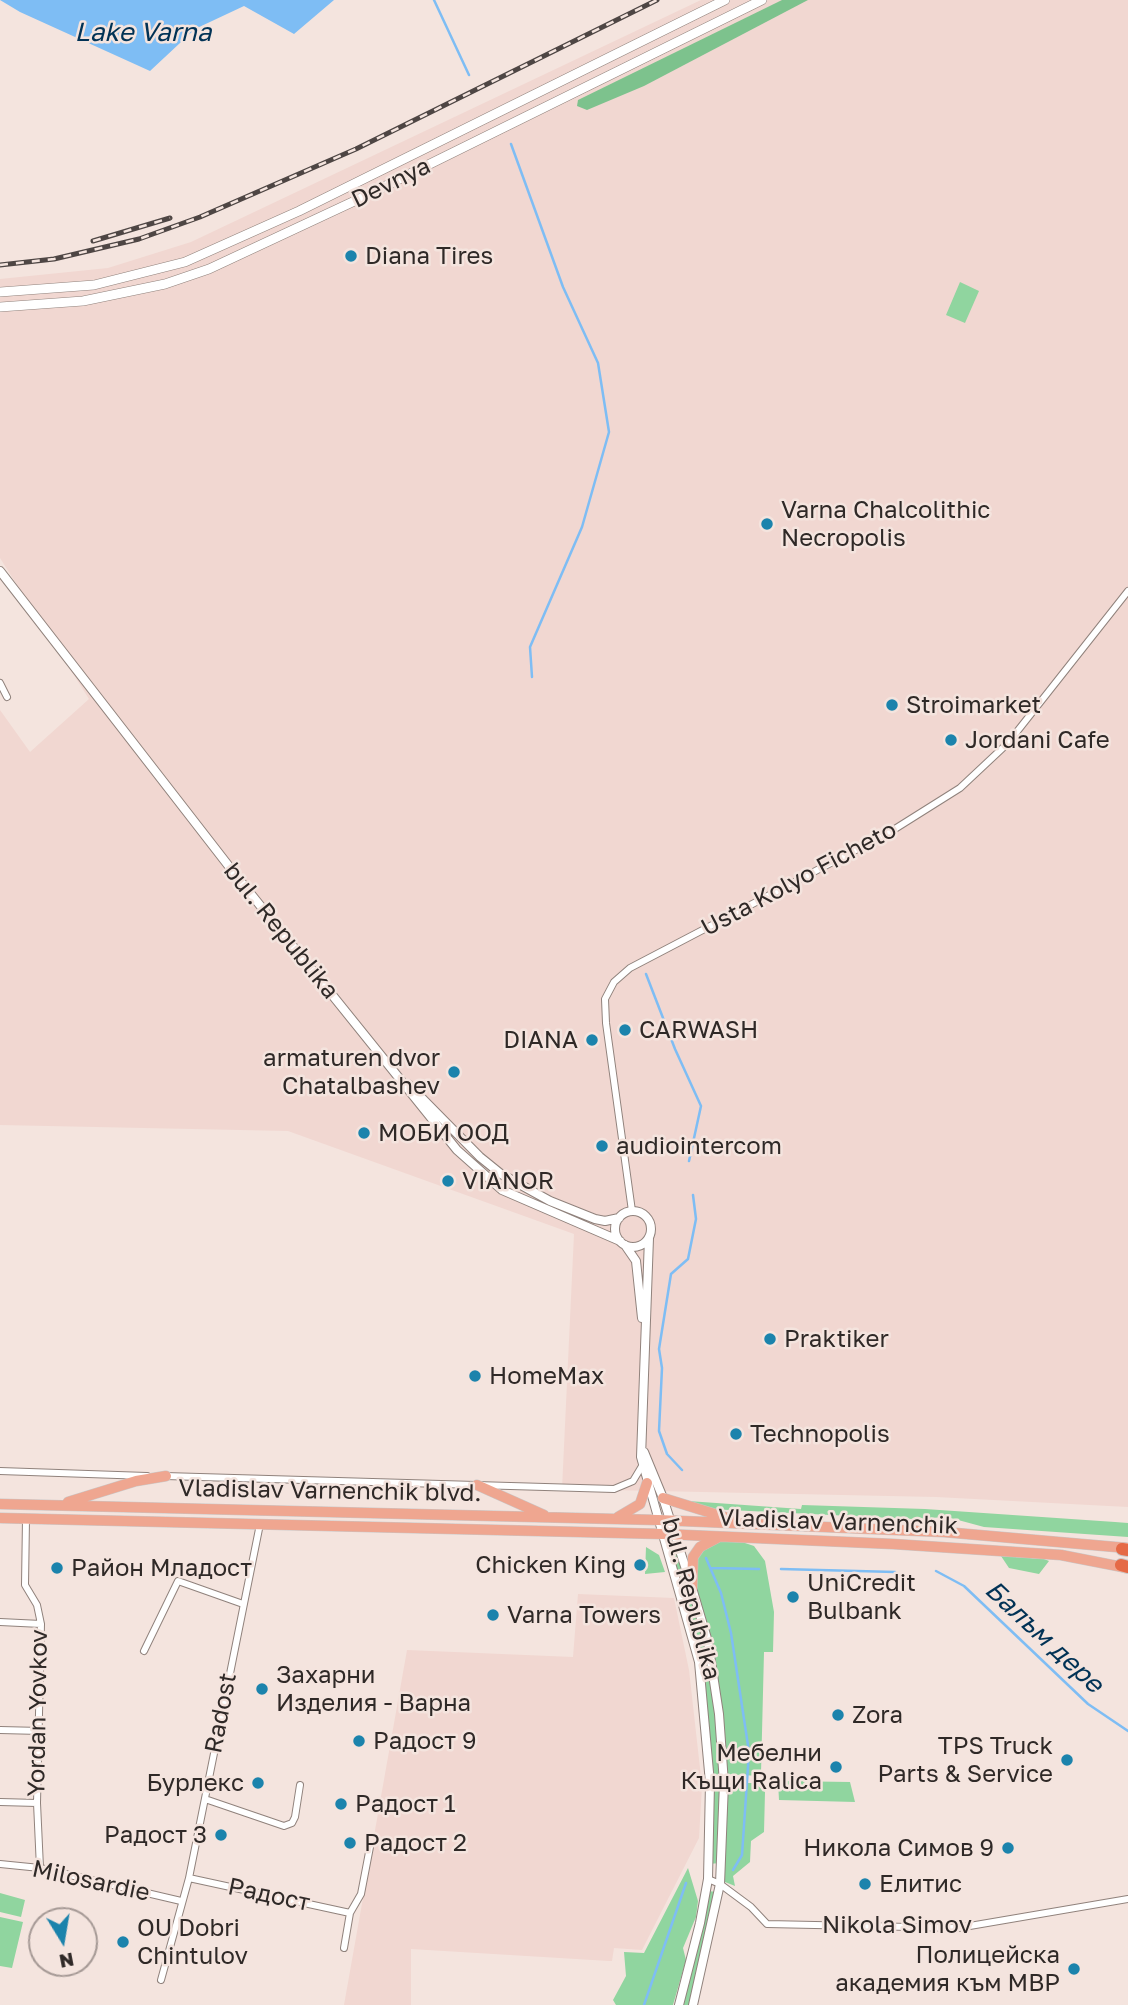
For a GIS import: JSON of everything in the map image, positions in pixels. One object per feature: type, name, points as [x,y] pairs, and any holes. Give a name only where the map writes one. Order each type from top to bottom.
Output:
[{"type":"main road","name":"Devnya","points":[[0,292],[94,285],[185,262],[289,215],[725,0]]},
{"type":"main road","name":"Devnya","points":[[0,307],[83,301],[165,284],[209,269],[361,198],[762,0]]},
{"type":"main road","points":[[60,1505],[136,1481],[166,1476]]},
{"type":"main road","points":[[615,1519],[640,1504],[647,1483]]},
{"type":"main road","points":[[477,1485],[547,1517]]},
{"type":"main road","points":[[663,1498],[699,1511],[756,1525]]},
{"type":"main road","name":"Vladislav Varnenchik blvd.","points":[[0,1504],[658,1520]]},
{"type":"main road","name":"Vladislav Varnenchik blvd.","points":[[0,1518],[260,1524]]},
{"type":"main road","name":"Vladislav Varnenchik","points":[[658,1520],[944,1532],[1126,1549]]},
{"type":"main road","name":"Vladislav Varnenchik","points":[[260,1524],[663,1534],[1000,1550],[1126,1567]]},
{"type":"main road","points":[[692,1588],[693,1557],[700,1547],[718,1538]]},
{"type":"street","name":"bul. Republika","points":[[0,570],[234,873],[384,1059],[456,1135],[501,1174],[550,1201],[595,1219],[605,1221],[619,1218]]},
{"type":"street","name":"Usta Kolyo Ficheto","points":[[632,1211],[606,1023],[605,999],[614,982],[631,968],[890,832],[960,788],[1008,743],[1128,591]]},
{"type":"street","points":[[0,683],[7,696]]},
{"type":"street","points":[[384,1059],[444,1135],[492,1182],[533,1206],[623,1243],[638,1246],[649,1238],[650,1222],[643,1213],[632,1211],[619,1218],[615,1227],[623,1243]]},
{"type":"street","name":"bul. Republika","points":[[649,1238],[644,1332],[642,1466],[699,1662],[710,1783],[708,1879],[679,2005]]},
{"type":"street","name":"bul. Republika","points":[[623,1243],[636,1261],[644,1332]]},
{"type":"street","name":"bul. Republika","points":[[642,1446],[663,1498],[692,1588],[710,1652],[719,1714],[724,1783],[720,1884],[693,2005]]},
{"type":"street","points":[[0,1471],[614,1489],[633,1481],[642,1466]]},
{"type":"street","name":"Yordan Yovkov","points":[[26,1519],[25,1585],[37,1605],[41,1624],[41,1731],[37,1803],[40,1868]]},
{"type":"street","name":"Radost","points":[[181,1901],[189,1878],[260,1524]]},
{"type":"street","points":[[145,1651],[178,1581],[243,1604]]},
{"type":"street","points":[[0,1622],[41,1624]]},
{"type":"street","points":[[0,1730],[41,1731]]},
{"type":"street","points":[[205,1799],[284,1826],[294,1820],[300,1785]]},
{"type":"street","points":[[0,1802],[37,1803]]},
{"type":"street","points":[[344,1948],[350,1913],[361,1894],[370,1847]]},
{"type":"street","name":"Milosardie","points":[[0,1864],[40,1868],[181,1901]]},
{"type":"street","name":"Радост","points":[[189,1878],[350,1913]]},
{"type":"street","name":"Nikola Simov","points":[[708,1879],[720,1884],[767,1924],[958,1928],[1128,1899]]},
{"type":"street","points":[[161,1980],[181,1901]]},
{"type":"shaded area","points":[[701,0],[1128,0],[1128,1507],[936,1497],[562,1489],[574,1234],[288,1131],[0,1125],[0,710],[30,752],[89,699],[0,558],[0,279],[108,268],[191,242]]},
{"type":"shaded area","points":[[578,1594],[674,1598],[689,1670],[702,1786],[699,1838],[642,1950],[614,1948],[612,1961],[609,1961],[411,1949],[411,2005],[344,2005],[407,1650],[573,1657]]},
{"type":"green space","points":[[782,0],[808,0],[644,86],[587,110],[577,106],[578,100]]},
{"type":"green space","points":[[960,282],[979,291],[965,323],[946,315]]},
{"type":"green space","points":[[688,1501],[801,1509],[802,1505],[925,1509],[1128,1523],[1128,1537],[984,1527],[947,1517],[912,1519],[709,1509]]},
{"type":"green space","points":[[718,1538],[733,1539],[754,1546],[765,1561],[774,1612],[773,1652],[764,1652],[761,1773],[759,1776],[724,1774],[724,1783],[755,1783],[765,1792],[764,1832],[751,1841],[750,1862],[733,1876],[735,1886],[720,1880],[721,1863],[708,1864],[710,1783],[699,1662],[669,1554],[681,1551],[691,1584],[693,1557]]},
{"type":"green space","points":[[646,1547],[659,1555],[665,1572],[645,1574]]},
{"type":"green space","points":[[1001,1556],[1049,1561],[1039,1574],[1009,1568]]},
{"type":"green space","points":[[778,1782],[850,1782],[855,1802],[779,1800]]},
{"type":"green space","points":[[688,1868],[698,1901],[696,1917],[683,1948],[686,1960],[673,2005],[616,2005],[613,2000],[626,1976],[624,1952],[644,1953]]},
{"type":"green space","points":[[706,1891],[719,1892],[693,2005],[679,2005]]},
{"type":"green space","points":[[0,1893],[25,1900],[21,1917],[0,1912]]},
{"type":"green space","points":[[0,1917],[23,1922],[12,1968],[0,1966]]},
{"type":"water","name":"Lake Varna","points":[[0,0],[334,0],[294,34],[244,6],[195,29],[150,71],[20,12]]},
{"type":"waterway","points":[[434,0],[469,75]]},
{"type":"waterway","points":[[511,144],[563,287],[598,363],[609,432],[582,527],[530,647],[532,677]]},
{"type":"waterway","points":[[646,974],[701,1106],[689,1161]]},
{"type":"waterway","points":[[682,1470],[667,1454],[659,1431],[662,1368],[659,1349],[671,1274],[688,1259],[696,1219],[693,1195]]},
{"type":"waterway","points":[[706,1558],[721,1593],[731,1633],[749,1752],[742,1855],[733,1870]]},
{"type":"waterway","name":"Балъм дере","points":[[711,1568],[759,1569]]},
{"type":"waterway","name":"Балъм дере","points":[[781,1569],[895,1572]]},
{"type":"waterway","name":"Балъм дере","points":[[936,1571],[964,1586],[1088,1704],[1128,1731]]},
{"type":"waterway","points":[[644,2005],[686,1883]]},
{"type":"railway","points":[[0,265],[54,259],[139,239],[200,217],[356,149],[657,0]]},
{"type":"railway","points":[[93,241],[170,218]]},
{"type":"place","name":"Diana Tires","points":[[351,256]]},
{"type":"place","name":"Varna Chalcolithic Necropolis","points":[[767,524]]},
{"type":"place","name":"Stroimarket","points":[[892,705]]},
{"type":"place","name":"Jordani Cafe","points":[[951,740]]},
{"type":"place","name":"CARWASH","points":[[625,1030]]},
{"type":"place","name":"DIANA","points":[[592,1040]]},
{"type":"place","name":"armaturen dvor Chatalbashev","points":[[454,1072]]},
{"type":"place","name":"МОБИ ООД","points":[[364,1133]]},
{"type":"place","name":"audiointercom","points":[[602,1146]]},
{"type":"place","name":"VIANOR","points":[[448,1181]]},
{"type":"place","name":"Praktiker","points":[[770,1339]]},
{"type":"place","name":"HomeMax","points":[[475,1376]]},
{"type":"place","name":"Technopolis","points":[[736,1434]]},
{"type":"place","name":"Chicken King","points":[[640,1565]]},
{"type":"place","name":"Район Младост","points":[[57,1568]]},
{"type":"place","name":"UniCredit Bulbank","points":[[793,1597]]},
{"type":"place","name":"Varna Towers","points":[[493,1615]]},
{"type":"place","name":"Захарни Изделия - Варна","points":[[262,1689]]},
{"type":"place","name":"Zora","points":[[838,1715]]},
{"type":"place","name":"Радост 9","points":[[359,1741]]},
{"type":"place","name":"TPS Truck Parts & Service","points":[[1067,1760]]},
{"type":"place","name":"Мебелни Къщи Ralica","points":[[836,1767]]},
{"type":"place","name":"Бурлекс","points":[[258,1783]]},
{"type":"place","name":"Радост 1","points":[[341,1804]]},
{"type":"place","name":"Радост 3","points":[[221,1835]]},
{"type":"place","name":"Радост 2","points":[[350,1843]]},
{"type":"place","name":"Никола Симов 9","points":[[1008,1848]]},
{"type":"place","name":"Елитис","points":[[865,1884]]},
{"type":"place","name":"OU Dobri Chintulov","points":[[123,1942]]},
{"type":"place","name":"Полицейска академия към МВР","points":[[1074,1969]]}]
